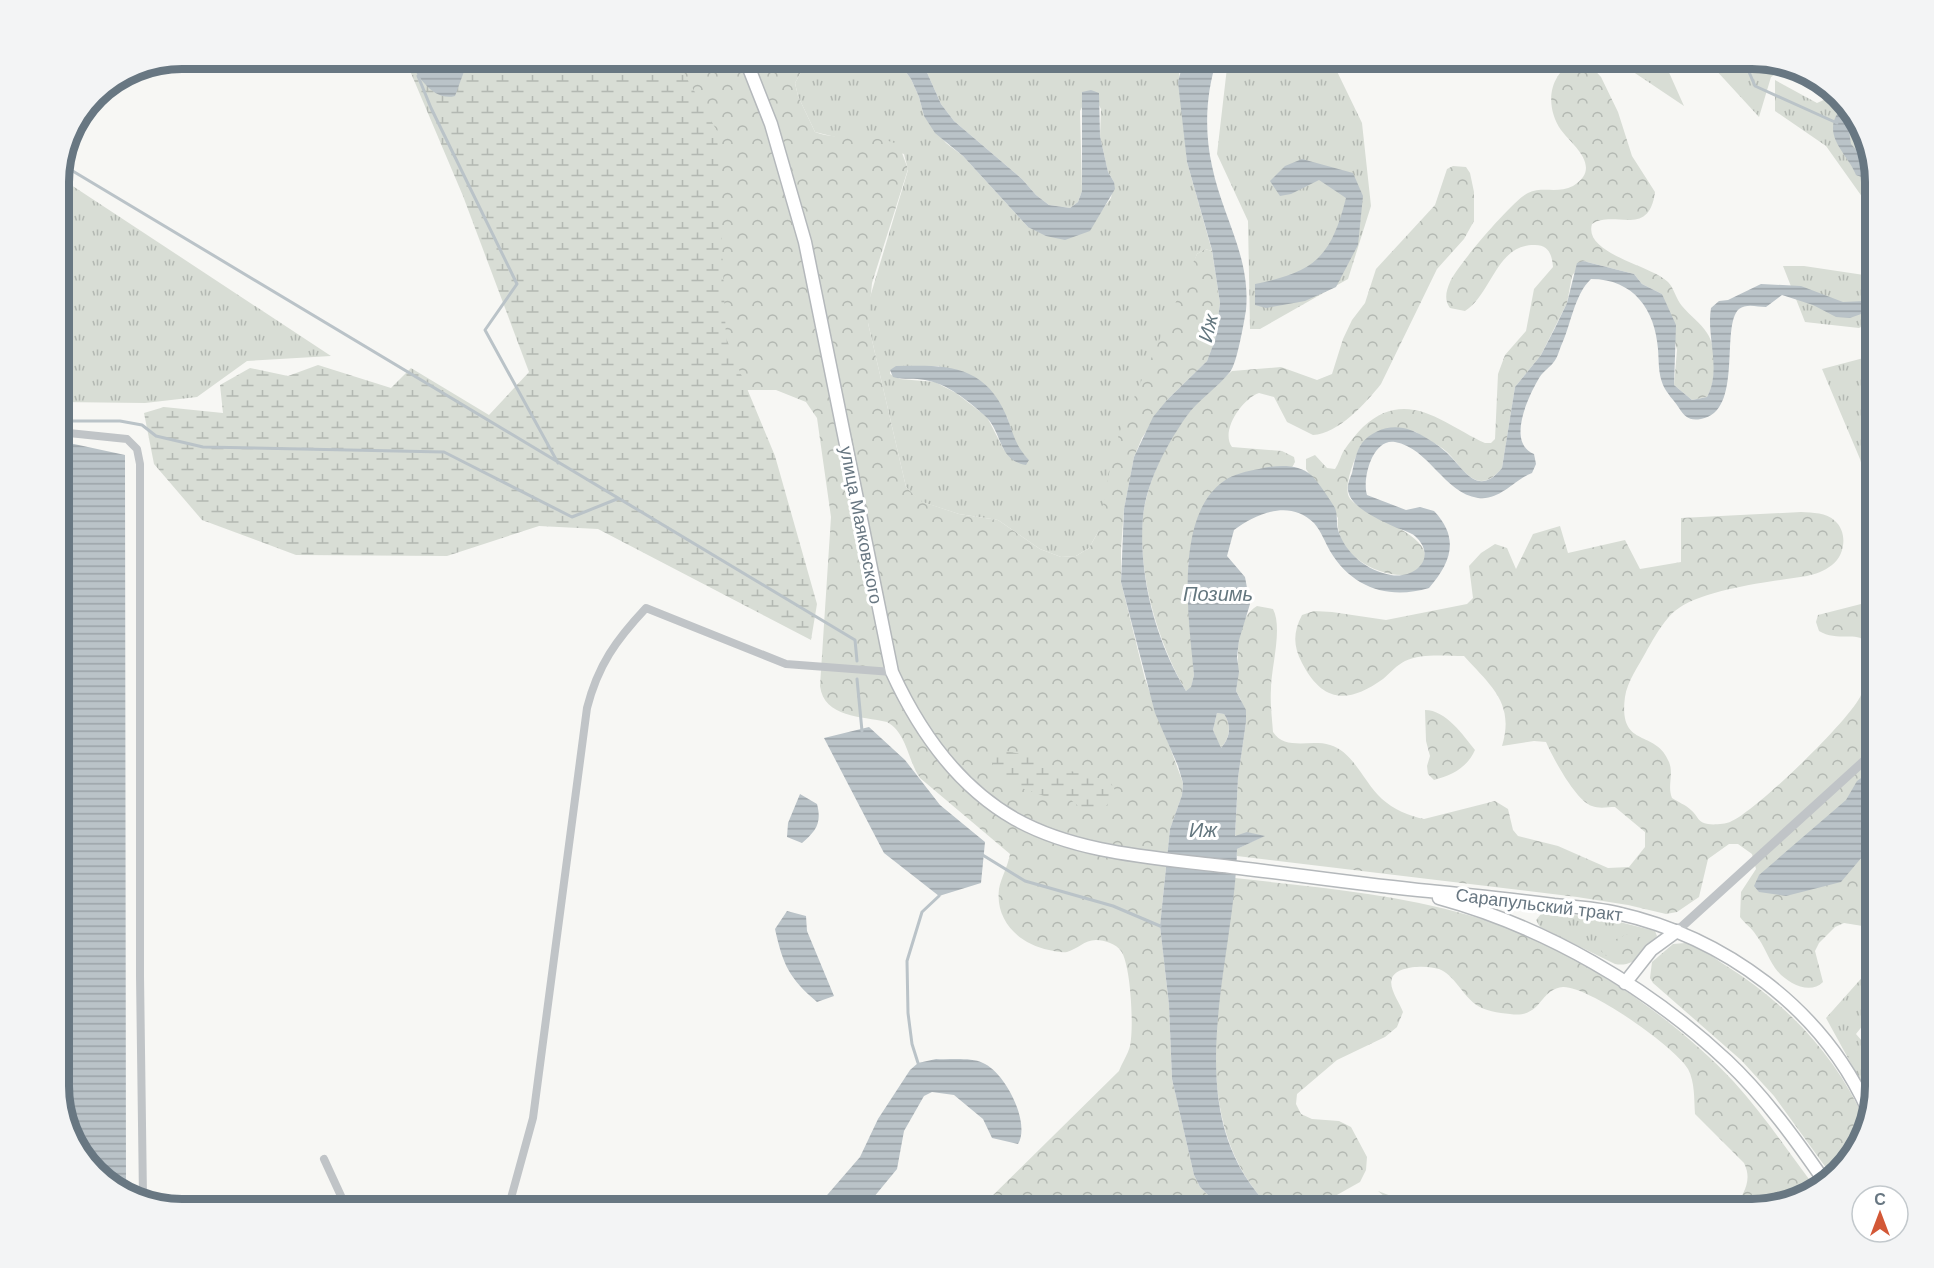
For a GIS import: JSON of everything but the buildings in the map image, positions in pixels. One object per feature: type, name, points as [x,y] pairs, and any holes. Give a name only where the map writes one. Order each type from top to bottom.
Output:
[{"type":"main road","name":"улица Маяковского","points":[[750,69],[778,146],[804,242],[892,672],[906,702],[936,751],[984,798],[1015,819],[1047,833],[1092,847],[1144,856]]},
{"type":"main road","name":"Сарапульский тракт","points":[[1144,856],[1613,912],[1677,931],[1704,941],[1775,990],[1812,1024],[1840,1057],[1864,1102]]},
{"type":"main road","name":"Сарапульский тракт","points":[[1382,886],[1440,898],[1500,918],[1576,953],[1625,983],[1690,1030],[1728,1062],[1774,1113],[1821,1176]]},
{"type":"main road","points":[[1625,983],[1651,950],[1677,931]]},
{"type":"street","points":[[69,433],[127,439],[137,449],[140,464],[140,976],[143,1191]]},
{"type":"street","points":[[511,1199],[533,1118],[587,708],[594,679],[608,653],[646,608],[786,664],[892,672]]},
{"type":"street","points":[[1677,931],[1865,761]]},
{"type":"street","points":[[324,1159],[342,1199]]},
{"type":"green space","points":[[409,69],[682,69],[717,131],[726,338],[775,456],[817,604],[811,640],[598,529],[539,526],[447,556],[296,555],[202,520],[154,464],[144,413],[164,407],[223,413],[220,385],[250,368],[288,376],[318,365],[391,388],[411,368],[489,415],[529,372],[463,196]]},
{"type":"green space","points":[[632,69],[804,69],[795,83],[798,96],[815,132],[825,135],[878,139],[899,145],[908,169],[872,283],[868,323],[906,487],[920,501],[959,514],[998,520],[1040,549],[1061,557],[1076,556],[1089,548],[1098,532],[1113,453],[1122,425],[1197,254],[1205,249],[1212,251],[1220,303],[1215,340],[1207,361],[1167,400],[1142,438],[1134,457],[1124,509],[1121,582],[1145,679],[1183,783],[1182,795],[1170,829],[1160,926],[1169,1005],[1172,1079],[1194,1175],[1200,1187],[1212,1199],[989,1199],[1119,1071],[1129,1049],[1131,1037],[1131,997],[1124,958],[1116,946],[1103,941],[1088,941],[1071,951],[1063,952],[1038,947],[1019,937],[1005,921],[999,901],[999,889],[1010,854],[920,778],[903,740],[894,727],[887,722],[836,710],[823,696],[820,686],[831,517],[817,418],[806,402],[776,390],[743,390],[615,95]]},
{"type":"green space","points":[[804,69],[904,69],[919,97],[924,116],[946,143],[963,156],[1028,227],[1100,213],[1111,198],[1114,182],[1108,172],[1100,136],[1101,109],[1091,90],[1080,111],[1082,191],[1078,202],[1070,208],[1049,205],[954,121],[941,104],[925,69],[1179,69],[1187,162],[1212,251],[1205,249],[1197,254],[1098,532],[1089,548],[1076,556],[1061,557],[1040,549],[998,520],[959,514],[919,501],[906,487],[868,323],[868,304],[908,170],[904,154],[815,132],[798,96],[795,83]],"holes":[[[939,366],[1007,417],[1016,447],[1029,460],[1004,450],[987,417],[956,393],[935,382],[900,379],[890,374],[890,370]]]},
{"type":"green space","points":[[1227,69],[1336,69],[1362,123],[1371,206],[1348,279],[1260,329],[1250,329],[1248,221],[1217,154]]},
{"type":"green space","points":[[1565,69],[1594,69],[1601,77],[1618,112],[1632,156],[1655,192],[1646,215],[1630,220],[1601,220],[1592,224],[1592,234],[1608,251],[1668,282],[1682,306],[1705,329],[1711,340],[1714,356],[1714,374],[1710,390],[1707,397],[1692,400],[1674,385],[1677,350],[1662,294],[1642,284],[1634,274],[1583,261],[1572,276],[1567,303],[1541,355],[1515,387],[1502,468],[1493,477],[1485,481],[1472,478],[1447,452],[1414,431],[1361,444],[1349,478],[1349,497],[1357,505],[1413,537],[1422,547],[1425,558],[1419,570],[1413,574],[1390,574],[1379,571],[1357,559],[1342,541],[1338,530],[1338,518],[1306,469],[1306,459],[1315,455],[1327,468],[1335,469],[1345,449],[1363,427],[1379,415],[1395,410],[1410,409],[1426,413],[1485,443],[1491,443],[1495,439],[1498,374],[1505,355],[1526,331],[1534,289],[1553,267],[1551,255],[1540,245],[1522,247],[1511,252],[1482,293],[1465,311],[1450,308],[1446,299],[1447,292],[1454,274],[1473,249],[1521,198],[1533,191],[1567,188],[1582,179],[1586,171],[1582,156],[1561,130],[1552,110],[1552,90],[1560,73]]},
{"type":"green space","points":[[1629,69],[1667,69],[1684,106]]},
{"type":"green space","points":[[1715,69],[1759,69],[1778,72],[1771,77],[1759,117]]},
{"type":"green space","points":[[1775,80],[1817,103],[1828,98],[1842,113],[1856,139],[1864,167],[1865,201],[1826,146],[1775,111]]},
{"type":"green space","points":[[1453,166],[1466,167],[1470,173],[1474,192],[1474,221],[1464,239],[1437,269],[1375,392],[1342,423],[1313,435],[1287,422],[1274,397],[1259,393],[1252,396],[1235,416],[1229,433],[1232,447],[1282,451],[1294,457],[1295,462],[1292,467],[1279,467],[1188,563],[1194,675],[1191,688],[1186,691],[1159,630],[1143,561],[1145,503],[1165,450],[1191,410],[1232,371],[1281,367],[1317,380],[1332,374],[1343,339],[1352,320],[1365,303],[1376,269],[1435,205],[1447,169]]},
{"type":"green space","points":[[69,184],[331,356],[247,361],[197,397],[145,403],[69,402]]},
{"type":"green space","points":[[1783,266],[1804,266],[1864,275],[1865,325],[1859,328],[1805,322]]},
{"type":"green space","points":[[1865,358],[1865,477],[1860,459],[1822,369]]},
{"type":"green space","points":[[1801,512],[1828,516],[1842,531],[1843,544],[1840,556],[1826,569],[1814,574],[1701,597],[1689,602],[1669,616],[1628,685],[1624,714],[1632,732],[1656,745],[1669,762],[1672,798],[1689,808],[1700,821],[1725,823],[1742,815],[1759,802],[1801,764],[1840,724],[1861,695],[1865,682],[1865,926],[1844,923],[1835,927],[1819,943],[1815,951],[1823,982],[1811,988],[1798,985],[1785,978],[1775,968],[1761,943],[1740,917],[1741,892],[1756,869],[1752,854],[1738,844],[1729,844],[1708,859],[1699,897],[1677,912],[1666,914],[1577,897],[1237,856],[1237,849],[1264,836],[1235,837],[1238,778],[1246,722],[1241,700],[1236,691],[1238,646],[1243,623],[1248,614],[1257,606],[1273,609],[1276,617],[1277,637],[1271,680],[1271,700],[1273,732],[1278,738],[1291,743],[1323,743],[1338,749],[1346,754],[1382,799],[1407,814],[1424,819],[1495,801],[1508,809],[1513,830],[1518,836],[1558,846],[1608,868],[1629,867],[1645,847],[1645,832],[1615,807],[1592,806],[1579,796],[1546,742],[1534,741],[1502,746],[1505,731],[1503,707],[1491,686],[1464,656],[1434,655],[1412,658],[1359,693],[1337,695],[1319,686],[1310,676],[1299,657],[1295,639],[1302,615],[1314,611],[1386,620],[1467,604],[1473,598],[1469,566],[1481,553],[1495,544],[1507,548],[1516,569],[1533,534],[1560,526],[1568,553],[1625,540],[1640,569],[1681,562],[1681,518]]},
{"type":"green space","points":[[1861,604],[1865,606],[1865,642],[1857,637],[1833,636],[1819,631],[1816,622],[1818,615]]},
{"type":"green space","points":[[1425,710],[1433,711],[1447,719],[1475,750],[1468,762],[1458,770],[1434,780],[1428,774],[1427,766],[1430,756],[1426,741]]},
{"type":"green space","points":[[1217,713],[1224,714],[1229,727],[1226,741],[1220,749],[1213,730]]},
{"type":"green space","points":[[991,748],[1031,756],[1051,766],[1110,781],[1115,790],[1107,805],[1083,810],[1071,800],[1044,796],[1002,781],[988,756]]},
{"type":"green space","points":[[1235,878],[1410,901],[1468,915],[1504,927],[1540,942],[1612,982],[1678,1030],[1734,1082],[1811,1182],[1781,1195],[1740,1199],[1746,1187],[1747,1169],[1744,1163],[1695,1114],[1693,1085],[1688,1069],[1650,1033],[1592,996],[1563,987],[1549,993],[1528,1012],[1510,1014],[1496,1012],[1475,1004],[1454,980],[1439,969],[1421,967],[1406,968],[1392,978],[1393,991],[1403,1012],[1397,1027],[1385,1037],[1337,1060],[1297,1094],[1296,1104],[1301,1114],[1312,1119],[1339,1121],[1351,1127],[1367,1157],[1366,1170],[1360,1182],[1330,1199],[1264,1199],[1245,1175],[1227,1137],[1218,1095],[1215,1052],[1222,963]]},
{"type":"green space","points":[[1541,914],[1600,917],[1655,931],[1657,936],[1645,953],[1634,961],[1622,965],[1615,964],[1540,927],[1536,920]]},
{"type":"green space","points":[[1630,933],[1646,940],[1645,948],[1636,958],[1614,959],[1601,951],[1605,944]]},
{"type":"green space","points":[[1685,943],[1696,947],[1748,980],[1789,1014],[1824,1052],[1861,1114],[1846,1149],[1828,1170],[1774,1096],[1741,1060],[1653,983],[1650,978],[1652,962],[1673,944]]},
{"type":"green space","points":[[1865,974],[1865,1023],[1856,1034],[1865,1044],[1865,1089],[1826,1018]]},
{"type":"green space","points":[[1378,1191],[1399,1199],[1387,1199]]},
{"type":"water","points":[[414,69],[465,69],[455,96],[440,95],[421,79]]},
{"type":"water","points":[[904,69],[925,69],[941,104],[954,121],[1049,205],[1070,208],[1078,202],[1082,191],[1082,92],[1091,90],[1099,93],[1100,136],[1108,172],[1115,189],[1090,231],[1065,240],[1046,236],[1028,227],[963,156],[935,133],[924,116],[911,79]]},
{"type":"water","points":[[1181,69],[1214,69],[1207,112],[1209,152],[1244,272],[1246,310],[1244,324],[1233,368],[1191,411],[1158,464],[1148,491],[1143,517],[1143,562],[1151,607],[1166,651],[1186,691],[1191,687],[1194,675],[1188,600],[1191,544],[1197,519],[1208,497],[1224,481],[1241,473],[1279,466],[1300,468],[1314,478],[1335,508],[1341,538],[1358,560],[1374,570],[1391,575],[1408,574],[1415,571],[1424,560],[1425,553],[1417,538],[1368,513],[1354,503],[1350,497],[1348,484],[1360,446],[1371,435],[1381,430],[1392,427],[1408,429],[1420,434],[1446,452],[1471,478],[1485,481],[1493,477],[1502,468],[1515,387],[1541,355],[1555,328],[1567,303],[1577,263],[1583,261],[1634,274],[1642,284],[1662,294],[1676,325],[1674,385],[1692,400],[1707,397],[1711,386],[1714,364],[1710,330],[1711,308],[1719,301],[1728,300],[1761,284],[1801,286],[1843,302],[1865,300],[1865,313],[1850,318],[1836,317],[1813,305],[1782,295],[1766,307],[1749,306],[1739,309],[1731,332],[1727,386],[1722,401],[1714,413],[1701,419],[1693,419],[1683,414],[1663,385],[1659,372],[1656,335],[1647,310],[1640,299],[1619,284],[1591,279],[1577,302],[1556,359],[1540,377],[1525,409],[1520,431],[1526,448],[1534,454],[1536,464],[1532,473],[1500,493],[1478,498],[1455,488],[1418,453],[1407,446],[1395,442],[1387,443],[1380,446],[1370,461],[1366,480],[1367,495],[1406,510],[1420,507],[1434,511],[1447,531],[1450,550],[1447,560],[1437,579],[1429,588],[1400,592],[1386,591],[1360,582],[1339,564],[1314,523],[1295,512],[1284,510],[1263,514],[1234,530],[1227,556],[1245,577],[1250,604],[1239,640],[1237,657],[1239,672],[1236,691],[1246,710],[1246,722],[1238,778],[1235,836],[1247,832],[1265,836],[1237,849],[1234,894],[1221,989],[1217,1037],[1217,1084],[1224,1129],[1242,1171],[1264,1199],[1212,1199],[1200,1187],[1194,1175],[1172,1079],[1169,1005],[1160,926],[1170,829],[1182,795],[1183,783],[1155,713],[1121,582],[1124,509],[1134,457],[1153,417],[1207,361],[1215,340],[1220,303],[1212,250],[1187,162],[1178,82]],"holes":[[[1217,713],[1224,714],[1229,732],[1221,748],[1213,730]]]},
{"type":"water","points":[[1840,110],[1852,129],[1849,131],[1851,144],[1862,156],[1865,178],[1856,175],[1837,142],[1833,128]]},
{"type":"water","points":[[1302,159],[1353,173],[1363,196],[1358,245],[1336,287],[1305,301],[1266,308],[1255,305],[1255,284],[1292,274],[1317,259],[1334,235],[1340,218],[1346,198],[1319,180],[1291,194],[1280,196],[1270,181],[1285,166]]},
{"type":"water","points":[[896,366],[946,367],[974,376],[986,385],[997,398],[1017,444],[1029,460],[1026,465],[1010,457],[990,422],[964,398],[933,382],[893,377],[890,370]]},
{"type":"water","points":[[69,444],[125,455],[126,1184],[107,1171],[92,1155],[78,1129],[69,1093]]},
{"type":"water","points":[[869,727],[905,760],[940,805],[985,842],[981,883],[939,896],[884,853],[824,738]]},
{"type":"water","points":[[1865,775],[1865,854],[1841,882],[1786,896],[1759,892],[1754,886],[1759,875],[1846,800],[1857,781]]},
{"type":"water","points":[[800,794],[817,804],[819,816],[817,826],[802,843],[787,837],[788,823]]},
{"type":"water","points":[[787,911],[806,916],[807,931],[834,996],[817,1002],[800,986],[788,970],[775,929]]},
{"type":"water","points":[[936,1059],[966,1059],[978,1061],[991,1068],[1000,1076],[1014,1099],[1021,1124],[1018,1144],[992,1138],[983,1119],[954,1095],[932,1092],[924,1096],[904,1131],[897,1169],[872,1199],[824,1199],[860,1157],[878,1119],[910,1070],[918,1063]]},
{"type":"waterway","points":[[1748,69],[1755,86],[1837,123]]},
{"type":"waterway","points":[[418,76],[431,108],[517,284],[485,330],[558,463]]},
{"type":"waterway","points":[[70,169],[855,640],[857,661]]},
{"type":"waterway","points":[[69,421],[120,421],[142,425],[156,436],[203,447],[444,452],[572,517],[617,499]]},
{"type":"waterway","points":[[857,679],[862,731]]},
{"type":"waterway","points":[[981,854],[1025,881],[1113,906],[1160,926]]},
{"type":"waterway","points":[[918,1063],[912,1044],[908,1013],[907,961],[922,912],[939,896]]},
{"type":"water label","name":"Иж","points":[[1208,328]]},
{"type":"water label","name":"Позимь","points":[[1218,594]]},
{"type":"water label","name":"Иж","points":[[1203,830]]}]
